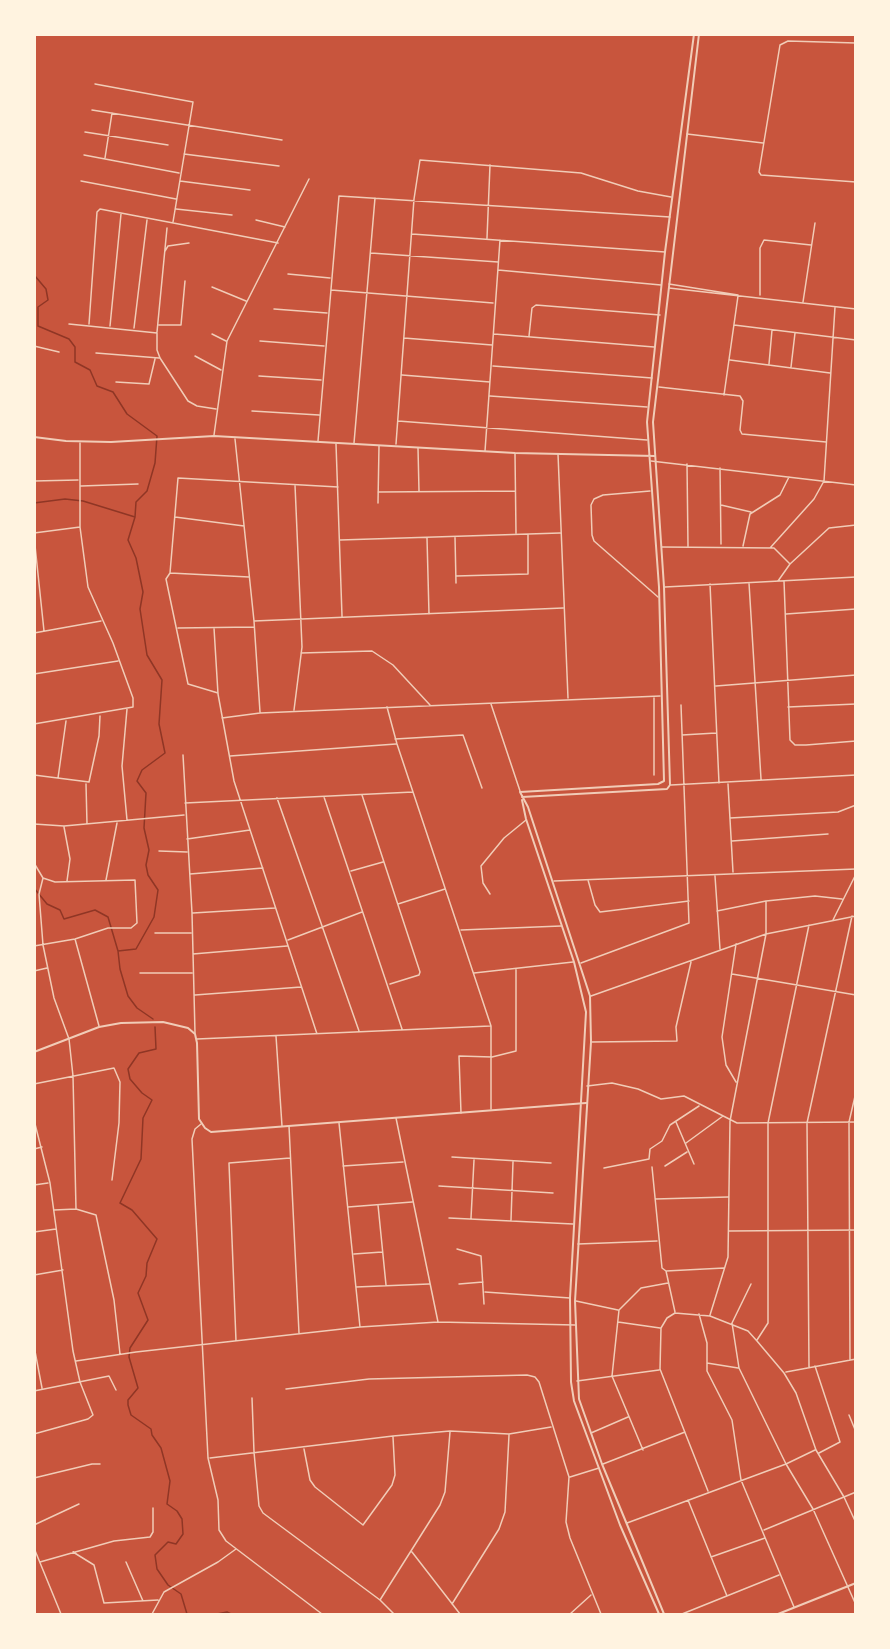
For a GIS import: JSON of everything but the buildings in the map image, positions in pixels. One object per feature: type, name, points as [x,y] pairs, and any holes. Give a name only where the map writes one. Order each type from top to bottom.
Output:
[{"type":"street","points":[[520,792],[658,784],[664,781],[658,597],[647,440],[648,407],[660,315],[665,252],[694,34]]},
{"type":"street","points":[[670,785],[664,587],[653,422],[699,34]]},
{"type":"street","points":[[855,43],[788,41],[780,45],[759,172],[761,175],[855,182]]},
{"type":"street","points":[[95,84],[193,102],[173,223]]},
{"type":"street","points":[[92,110],[282,140]]},
{"type":"street","points":[[105,159],[112,113]]},
{"type":"street","points":[[85,132],[168,145]]},
{"type":"street","points":[[686,134],[763,143]]},
{"type":"street","points":[[183,154],[279,166]]},
{"type":"street","points":[[84,155],[180,173]]},
{"type":"street","points":[[395,445],[414,199],[420,160],[590,174],[638,191],[673,198]]},
{"type":"street","points":[[487,238],[490,164]]},
{"type":"street","points":[[214,435],[221,371],[227,341],[309,179]]},
{"type":"street","points":[[81,181],[177,199]]},
{"type":"street","points":[[179,181],[250,190]]},
{"type":"street","points":[[317,441],[339,196],[489,203],[670,217]]},
{"type":"street","points":[[354,443],[375,197]]},
{"type":"street","points":[[89,324],[97,212],[100,209],[278,243]]},
{"type":"street","points":[[175,209],[232,215]]},
{"type":"street","points":[[110,326],[121,213]]},
{"type":"street","points":[[134,329],[147,219]]},
{"type":"street","points":[[256,220],[286,227]]},
{"type":"street","points":[[803,303],[814,223]]},
{"type":"street","points":[[167,228],[157,351],[170,375],[192,404],[217,409]]},
{"type":"street","points":[[411,234],[665,252]]},
{"type":"street","points":[[668,234],[674,234]]},
{"type":"street","points":[[485,452],[500,240]]},
{"type":"street","points":[[760,297],[760,248],[764,240],[811,245]]},
{"type":"street","points":[[164,252],[168,246],[189,243]]},
{"type":"street","points":[[370,253],[498,262]]},
{"type":"street","points":[[498,270],[662,285]]},
{"type":"street","points":[[288,274],[331,278]]},
{"type":"street","points":[[158,325],[181,325],[185,281]]},
{"type":"street","points":[[669,286],[855,309]]},
{"type":"street","points":[[212,287],[247,301]]},
{"type":"street","points":[[330,290],[495,303]]},
{"type":"street","points":[[724,395],[739,295]]},
{"type":"street","points":[[529,337],[532,308],[536,305],[660,315]]},
{"type":"street","points":[[770,548],[814,499],[824,481],[835,307]]},
{"type":"street","points":[[274,309],[328,313]]},
{"type":"street","points":[[69,324],[110,326],[157,333]]},
{"type":"street","points":[[734,325],[855,340]]},
{"type":"street","points":[[769,365],[772,330]]},
{"type":"street","points":[[791,368],[795,332]]},
{"type":"street","points":[[212,334],[227,341]]},
{"type":"street","points":[[493,334],[656,347]]},
{"type":"street","points":[[403,338],[493,345]]},
{"type":"street","points":[[260,341],[325,346]]},
{"type":"street","points":[[34,346],[59,352]]},
{"type":"street","points":[[96,353],[160,358]]},
{"type":"street","points":[[195,356],[221,371]]},
{"type":"street","points":[[116,382],[149,384],[155,358]]},
{"type":"street","points":[[730,360],[831,373]]},
{"type":"street","points":[[492,366],[652,378]]},
{"type":"street","points":[[401,375],[491,382]]},
{"type":"street","points":[[259,376],[322,381]]},
{"type":"street","points":[[657,387],[742,398],[740,430],[742,434],[826,442]]},
{"type":"street","points":[[489,396],[648,407]]},
{"type":"street","points":[[252,411],[320,415]]},
{"type":"street","points":[[398,421],[647,440]]},
{"type":"street","points":[[34,437],[80,442],[214,435],[485,452],[655,456]]},
{"type":"street","points":[[235,436],[255,627],[260,713]]},
{"type":"street","points":[[34,724],[100,715],[133,707],[133,699],[119,661],[88,587],[80,527],[80,442]]},
{"type":"street","points":[[336,442],[342,617]]},
{"type":"street","points":[[378,503],[379,445]]},
{"type":"street","points":[[418,447],[419,491]]},
{"type":"street","points":[[515,453],[517,534]]},
{"type":"street","points":[[558,454],[568,699]]},
{"type":"street","points":[[649,461],[687,463],[855,485]]},
{"type":"street","points":[[687,463],[688,547]]},
{"type":"street","points":[[720,467],[722,546]]},
{"type":"street","points":[[743,547],[749,517],[780,495],[789,476]]},
{"type":"street","points":[[218,694],[188,684],[166,583],[170,573],[178,478],[338,487]]},
{"type":"street","points":[[34,481],[80,480]]},
{"type":"street","points":[[80,486],[138,484]]},
{"type":"street","points":[[294,711],[301,653],[302,619],[295,484]]},
{"type":"street","points":[[378,492],[515,491]]},
{"type":"street","points":[[651,491],[603,495],[594,499],[591,505],[592,535],[594,542],[658,597]]},
{"type":"street","points":[[721,505],[752,513]]},
{"type":"street","points":[[174,517],[245,526]]},
{"type":"street","points":[[777,581],[790,564],[829,528],[855,525]]},
{"type":"street","points":[[44,631],[34,535],[80,527]]},
{"type":"street","points":[[340,540],[561,533]]},
{"type":"street","points":[[456,576],[528,574],[528,534]]},
{"type":"street","points":[[427,537],[429,614]]},
{"type":"street","points":[[455,537],[456,583]]},
{"type":"street","points":[[661,547],[770,548],[780,552],[790,564]]},
{"type":"street","points":[[170,573],[250,577]]},
{"type":"street","points":[[664,587],[855,577]]},
{"type":"street","points":[[784,581],[786,679],[791,743],[806,745],[855,741]]},
{"type":"street","points":[[749,583],[761,779]]},
{"type":"street","points":[[710,584],[719,783]]},
{"type":"street","points":[[254,621],[563,608]]},
{"type":"street","points":[[785,614],[855,609]]},
{"type":"street","points":[[34,633],[102,621]]},
{"type":"street","points":[[177,628],[255,627]]},
{"type":"street","points":[[214,628],[218,694],[240,800],[317,1034]]},
{"type":"street","points":[[301,653],[372,651],[393,665],[430,705]]},
{"type":"street","points":[[34,675],[119,661]]},
{"type":"street","points":[[660,663],[666,662]]},
{"type":"street","points":[[715,686],[855,675]]},
{"type":"street","points":[[654,696],[654,775]]},
{"type":"street","points":[[222,718],[294,711],[660,696]]},
{"type":"street","points":[[490,703],[520,792],[528,807],[590,996],[591,1042],[586,1086],[576,1301],[579,1399],[602,1464],[664,1614]]},
{"type":"street","points":[[788,707],[855,704]]},
{"type":"street","points":[[580,963],[686,925],[690,919],[681,705]]},
{"type":"street","points":[[387,707],[395,739],[491,1026],[491,1110]]},
{"type":"street","points":[[127,708],[122,766],[127,820]]},
{"type":"street","points":[[34,775],[86,783],[92,780],[100,715]]},
{"type":"street","points":[[58,777],[66,720]]},
{"type":"street","points":[[682,735],[717,733]]},
{"type":"street","points":[[395,739],[463,735],[482,788]]},
{"type":"street","points":[[230,756],[397,744]]},
{"type":"street","points":[[183,755],[201,1124],[193,1133],[192,1139],[208,1458],[218,1500],[219,1530],[221,1536],[322,1614]]},
{"type":"street","points":[[522,797],[667,789],[670,785],[855,775]]},
{"type":"street","points":[[728,782],[733,873]]},
{"type":"street","points":[[86,783],[87,824]]},
{"type":"street","points":[[622,786],[622,792]]},
{"type":"street","points":[[184,803],[413,792]]},
{"type":"street","points":[[362,795],[420,974],[388,985]]},
{"type":"street","points":[[324,797],[403,1029]]},
{"type":"street","points":[[522,797],[526,819],[574,962],[586,1012],[570,1298],[574,1401],[659,1614]]},
{"type":"street","points":[[277,798],[360,1032]]},
{"type":"street","points":[[730,818],[838,812],[855,805]]},
{"type":"street","points":[[34,824],[64,826],[185,815]]},
{"type":"street","points":[[490,894],[483,883],[481,866],[504,838],[526,819]]},
{"type":"street","points":[[106,881],[117,821]]},
{"type":"street","points":[[64,826],[70,860],[67,882]]},
{"type":"street","points":[[186,839],[250,830]]},
{"type":"street","points":[[732,841],[828,834]]},
{"type":"street","points":[[159,851],[187,852]]},
{"type":"street","points":[[350,871],[383,862]]},
{"type":"street","points":[[35,864],[43,878],[39,894],[47,968],[54,998],[69,1039],[73,1076],[76,1209]]},
{"type":"street","points":[[189,874],[263,868]]},
{"type":"street","points":[[553,881],[855,868]]},
{"type":"street","points":[[715,874],[720,950]]},
{"type":"street","points":[[832,920],[855,874]]},
{"type":"street","points":[[34,946],[75,939],[108,928],[135,927],[137,882],[132,879],[67,882],[43,878]]},
{"type":"street","points":[[588,879],[595,905],[600,912],[690,901]]},
{"type":"street","points":[[398,904],[446,889]]},
{"type":"street","points":[[717,911],[766,901],[822,895],[842,899]]},
{"type":"street","points":[[710,1316],[728,1257],[730,1120],[759,978],[766,934],[766,901]]},
{"type":"street","points":[[192,913],[276,908]]},
{"type":"street","points":[[286,940],[363,911]]},
{"type":"street","points":[[590,996],[766,934],[854,916],[807,1123],[809,1367]]},
{"type":"street","points":[[757,1341],[768,1323],[768,1123],[809,925]]},
{"type":"street","points":[[459,930],[562,926]]},
{"type":"street","points":[[155,933],[192,933]]},
{"type":"street","points":[[75,939],[99,1027]]},
{"type":"street","points":[[736,944],[722,1037],[726,1065],[737,1083]]},
{"type":"street","points":[[192,954],[288,946]]},
{"type":"street","points":[[591,1042],[677,1041],[676,1027],[691,961]]},
{"type":"street","points":[[473,974],[574,962]]},
{"type":"street","points":[[34,971],[47,968]]},
{"type":"street","points":[[461,1113],[459,1056],[492,1056],[516,1052],[516,969]]},
{"type":"street","points":[[140,973],[193,973]]},
{"type":"street","points":[[732,974],[855,995]]},
{"type":"street","points":[[195,995],[302,987]]},
{"type":"street","points":[[34,1052],[99,1027],[121,1023],[163,1022],[188,1028],[195,1034]]},
{"type":"street","points":[[197,1039],[491,1026]]},
{"type":"street","points":[[276,1036],[282,1126]]},
{"type":"street","points":[[34,1084],[114,1068],[120,1082],[119,1123],[112,1180]]},
{"type":"street","points":[[586,1086],[612,1083],[638,1089],[661,1099],[684,1096],[699,1106],[737,1123],[855,1122]]},
{"type":"street","points":[[850,1360],[849,1122],[855,1092]]},
{"type":"street","points":[[201,1124],[211,1132],[586,1103]]},
{"type":"street","points":[[604,1168],[648,1159],[650,1149],[662,1141],[670,1125],[699,1106]]},
{"type":"street","points":[[686,1143],[723,1116]]},
{"type":"street","points":[[395,1118],[438,1322]]},
{"type":"street","points":[[34,1120],[43,1147],[50,1183],[76,1362],[80,1382],[93,1418],[34,1434]]},
{"type":"street","points":[[339,1122],[360,1327]]},
{"type":"street","points":[[676,1122],[694,1164]]},
{"type":"street","points":[[289,1126],[299,1334]]},
{"type":"street","points":[[34,1149],[43,1147]]},
{"type":"street","points":[[665,1166],[688,1151]]},
{"type":"street","points":[[452,1157],[551,1163]]},
{"type":"street","points":[[236,1341],[229,1162],[290,1158]]},
{"type":"street","points":[[471,1219],[474,1158]]},
{"type":"street","points":[[343,1166],[404,1162]]},
{"type":"street","points":[[511,1221],[513,1162]]},
{"type":"street","points":[[652,1167],[660,1263],[666,1271],[675,1313]]},
{"type":"street","points":[[34,1185],[50,1183]]},
{"type":"street","points":[[439,1186],[554,1193]]},
{"type":"street","points":[[653,1199],[729,1197]]},
{"type":"street","points":[[348,1207],[413,1202]]},
{"type":"street","points":[[378,1205],[386,1286]]},
{"type":"street","points":[[54,1210],[91,1211],[98,1220],[114,1300],[120,1354]]},
{"type":"street","points":[[449,1218],[573,1224]]},
{"type":"street","points":[[34,1232],[56,1229]]},
{"type":"street","points":[[728,1231],[855,1230]]},
{"type":"street","points":[[578,1244],[658,1241]]},
{"type":"street","points":[[457,1249],[480,1253],[484,1304]]},
{"type":"street","points":[[353,1255],[382,1252]]},
{"type":"street","points":[[666,1271],[724,1268]]},
{"type":"street","points":[[34,1275],[63,1270]]},
{"type":"street","points":[[459,1284],[484,1282]]},
{"type":"street","points":[[643,1450],[612,1376],[619,1310],[641,1288],[668,1283]]},
{"type":"street","points":[[356,1287],[430,1284]]},
{"type":"street","points":[[751,1284],[732,1323],[739,1368],[786,1464],[813,1509],[849,1585],[855,1605]]},
{"type":"street","points":[[484,1292],[570,1298]]},
{"type":"street","points":[[576,1301],[619,1310]]},
{"type":"street","points":[[708,1491],[660,1370],[661,1328],[675,1313],[699,1314],[732,1323],[747,1331],[757,1341],[784,1373],[796,1393],[816,1450],[844,1497],[855,1523]]},
{"type":"street","points":[[699,1314],[707,1343],[706,1363],[709,1376],[732,1420],[741,1480],[794,1608]]},
{"type":"street","points":[[76,1362],[125,1353],[360,1327],[438,1322],[576,1325]]},
{"type":"street","points":[[618,1322],[636,1327],[661,1328]]},
{"type":"street","points":[[34,1346],[43,1389]]},
{"type":"street","points":[[784,1373],[850,1360],[855,1360],[855,1365]]},
{"type":"street","points":[[706,1363],[739,1368]]},
{"type":"street","points":[[815,1366],[824,1401],[840,1442],[818,1453]]},
{"type":"street","points":[[577,1381],[660,1370]]},
{"type":"street","points":[[286,1389],[369,1379],[527,1375],[539,1382],[569,1477],[566,1522],[601,1614]]},
{"type":"street","points":[[34,1391],[109,1376],[116,1390]]},
{"type":"street","points":[[252,1398],[259,1506],[263,1513],[380,1600],[394,1614]]},
{"type":"street","points":[[849,1415],[855,1431]]},
{"type":"street","points":[[590,1433],[629,1417]]},
{"type":"street","points":[[208,1458],[393,1436],[450,1431],[509,1434],[552,1427]]},
{"type":"street","points":[[380,1600],[440,1505],[445,1492],[450,1431]]},
{"type":"street","points":[[602,1464],[686,1432]]},
{"type":"street","points":[[452,1604],[499,1529],[505,1512],[509,1434]]},
{"type":"street","points":[[304,1448],[310,1480],[315,1487],[363,1525],[392,1485],[395,1475],[393,1436]]},
{"type":"street","points":[[626,1523],[786,1464],[816,1450]]},
{"type":"street","points":[[34,1478],[100,1464]]},
{"type":"street","points":[[569,1477],[599,1468]]},
{"type":"street","points":[[763,1531],[855,1492]]},
{"type":"street","points":[[687,1499],[727,1596]]},
{"type":"street","points":[[34,1525],[79,1504]]},
{"type":"street","points":[[40,1562],[114,1541],[150,1537],[153,1532],[153,1508]]},
{"type":"street","points":[[711,1557],[765,1538]]},
{"type":"street","points":[[34,1548],[61,1614]]},
{"type":"street","points":[[152,1614],[164,1592],[237,1549]]},
{"type":"street","points":[[411,1551],[460,1614]]},
{"type":"street","points":[[73,1552],[94,1565],[104,1604],[158,1600]]},
{"type":"street","points":[[126,1563],[143,1601]]},
{"type":"street","points":[[643,1577],[648,1575]]},
{"type":"street","points":[[682,1614],[780,1575]]},
{"type":"street","points":[[778,1614],[855,1583]]},
{"type":"street","points":[[570,1614],[592,1594]]},
{"type":"waterway","points":[[34,271],[35,276],[46,289],[48,300],[38,307],[38,326],[69,339],[75,347],[75,362],[90,370],[97,386],[113,392],[127,414],[157,436],[155,463],[147,491],[136,502],[135,517],[128,540],[136,558],[143,592],[140,609],[147,655],[162,680],[159,724],[165,753],[142,770],[137,781],[146,793],[144,828],[149,850],[146,865],[148,875],[158,890],[154,917],[136,949],[118,951],[120,969],[128,996],[137,1008],[153,1019]]},
{"type":"waterway","points":[[34,503],[65,499],[83,501],[135,517]]},
{"type":"waterway","points":[[34,888],[47,904],[60,910],[64,919],[95,910],[108,917],[118,951]]},
{"type":"waterway","points":[[155,1027],[156,1049],[139,1053],[128,1069],[130,1079],[142,1093],[152,1100],[143,1118],[141,1159],[120,1203],[132,1210],[157,1239],[147,1263],[146,1276],[138,1293],[148,1320],[130,1348],[129,1357],[138,1388],[128,1400],[128,1405],[131,1415],[151,1429],[152,1435],[161,1448],[170,1481],[167,1504],[177,1511],[182,1519],[183,1534],[176,1544],[168,1542],[155,1555],[157,1569],[168,1585],[181,1594],[187,1614]]},
{"type":"waterway","points":[[217,1614],[227,1612],[231,1614]]}]
